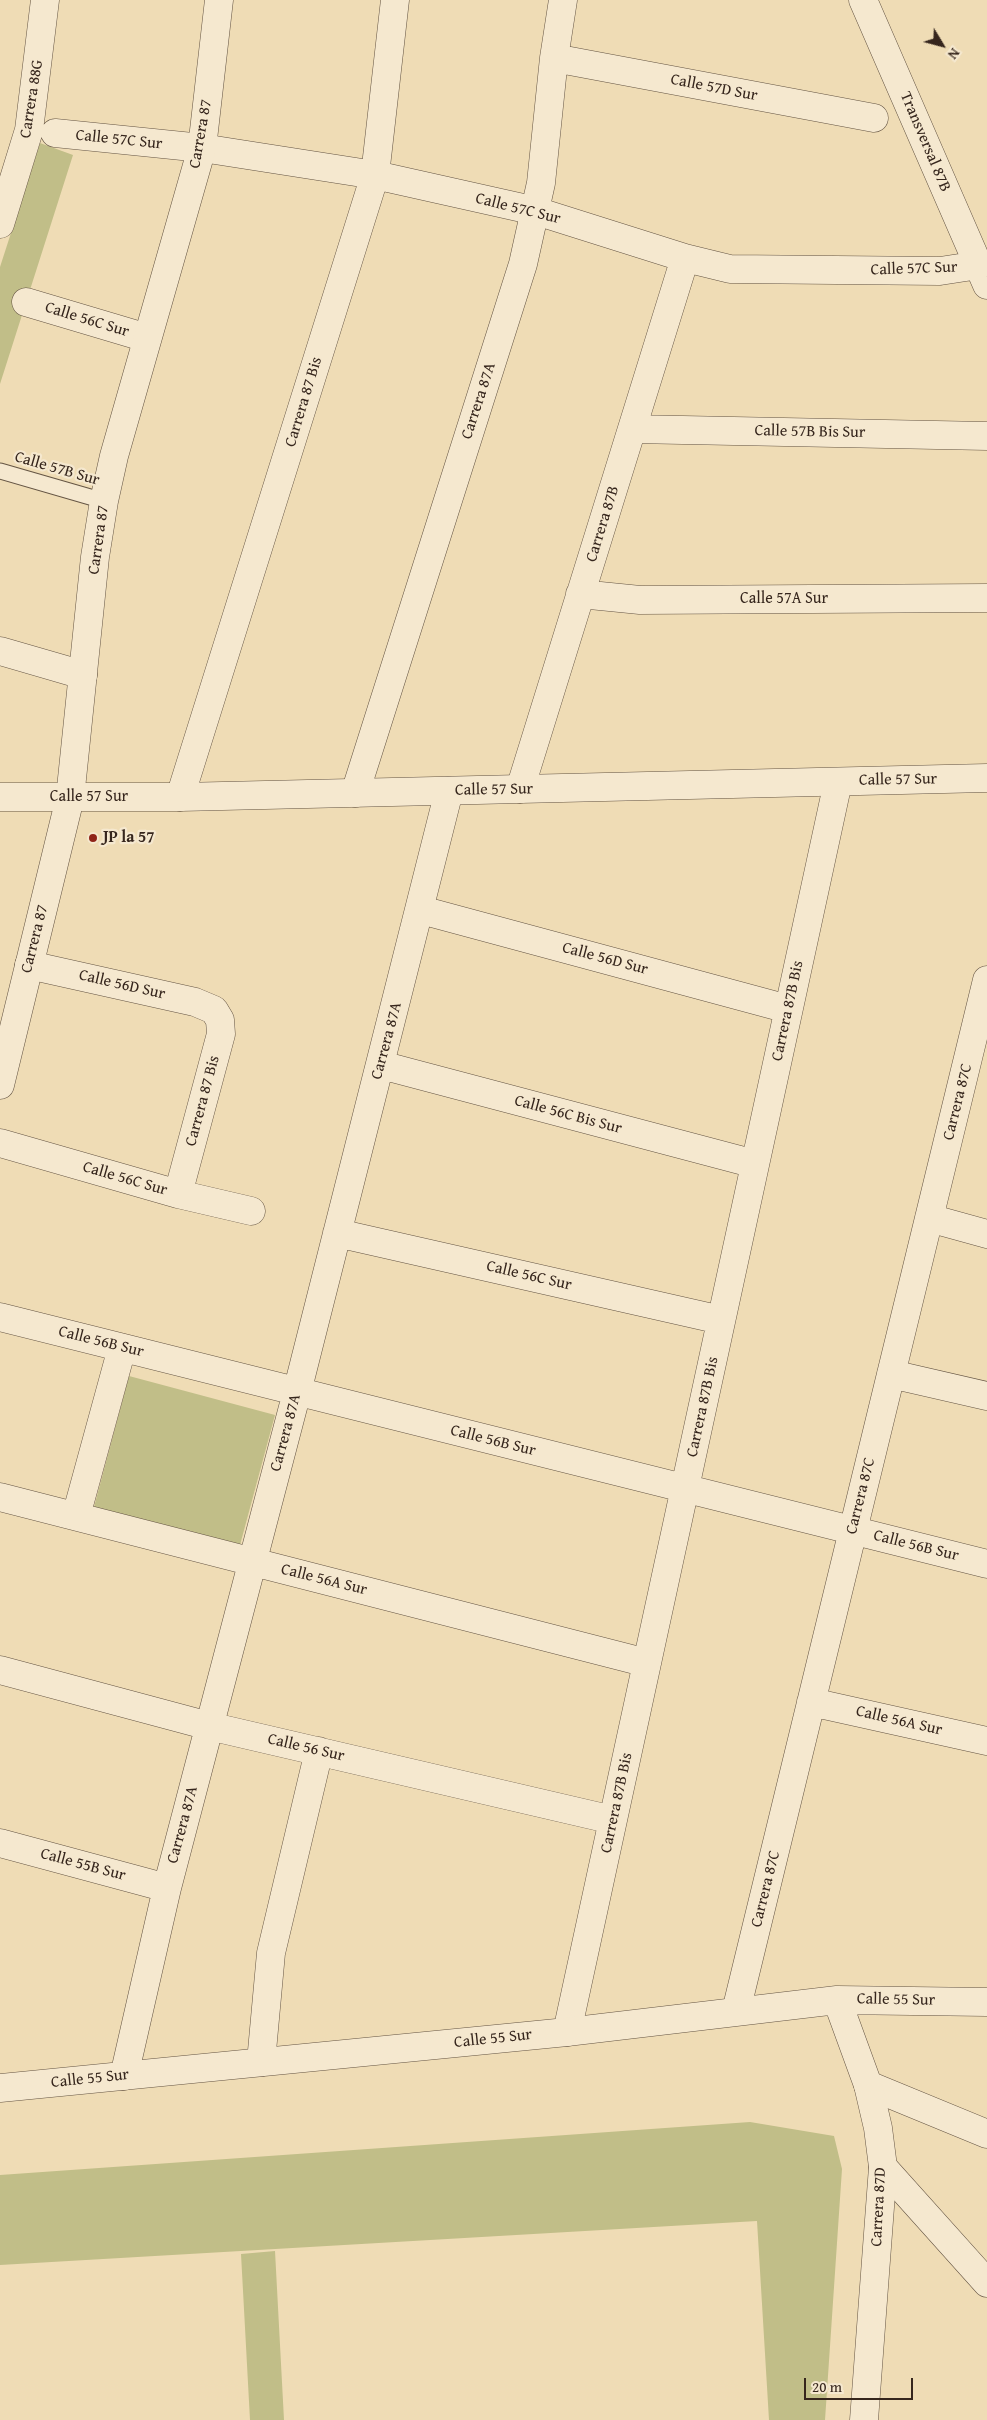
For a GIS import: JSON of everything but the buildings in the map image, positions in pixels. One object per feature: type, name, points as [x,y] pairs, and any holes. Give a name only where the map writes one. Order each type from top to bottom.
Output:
[{"type":"street","name":"Carrera 88G","points":[[0,224],[30,130],[45,0]]},
{"type":"street","name":"Carrera 87","points":[[0,1085],[70,798],[95,558],[104,500],[147,338],[202,148],[219,0]]},
{"type":"street","name":"Carrera 87 Bis","points":[[180,797],[375,175],[395,0]]},
{"type":"street","name":"Carrera 87A","points":[[355,793],[523,264],[541,182],[554,58],[563,0]]},
{"type":"street","name":"Transversal 87B","points":[[864,0],[983,275]]},
{"type":"street","name":"Calle 57D Sur","points":[[554,58],[874,118]]},
{"type":"street","name":"Calle 57C Sur","points":[[56,133],[202,148],[375,175],[536,211],[685,258],[730,269],[940,271],[983,275]]},
{"type":"street","name":"Carrera 87B","points":[[520,789],[685,258]]},
{"type":"street","name":"Calle 56C Sur","points":[[26,302],[147,338]]},
{"type":"street","name":"Calle 57B Bis Sur","points":[[632,429],[987,436]]},
{"type":"street","name":"Calle 57A Sur","points":[[580,594],[640,600],[987,598]]},
{"type":"street","points":[[0,651],[83,675]]},
{"type":"street","name":"Calle 57 Sur","points":[[0,797],[180,797],[987,778]]},
{"type":"street","name":"Carrera 87B Bis","points":[[567,2032],[838,782]]},
{"type":"street","name":"Carrera 87A","points":[[124,2076],[167,1888],[251,1561],[297,1392],[336,1232],[421,910],[450,791]]},
{"type":"street","name":"Calle 56D Sur","points":[[421,910],[788,1008]]},
{"type":"street","name":"Calle 56D Sur","points":[[29,965],[195,1002],[214,1010]]},
{"type":"street","name":"Carrera 87C","points":[[736,2011],[929,1218],[977,1064],[987,980]]},
{"type":"street","name":"Carrera 87 Bis","points":[[178,1194],[221,1034],[220,1020],[214,1010]]},
{"type":"street","name":"Calle 56C Bis Sur","points":[[380,1065],[755,1164]]},
{"type":"street","name":"Calle 56C Sur","points":[[0,1143],[178,1194],[251,1211]]},
{"type":"street","points":[[929,1218],[987,1234]]},
{"type":"street","name":"Calle 56C Sur","points":[[336,1232],[721,1320]]},
{"type":"street","name":"Calle 56B Sur","points":[[0,1317],[987,1564]]},
{"type":"street","points":[[76,1516],[122,1348]]},
{"type":"street","points":[[891,1374],[987,1396]]},
{"type":"street","name":"Calle 56A Sur","points":[[0,1497],[647,1663]]},
{"type":"street","name":"Calle 56 Sur","points":[[0,1670],[209,1726],[613,1820]]},
{"type":"street","name":"Calle 56A Sur","points":[[811,1702],[987,1741]]},
{"type":"street","points":[[261,2062],[271,1953],[319,1752]]},
{"type":"street","name":"Calle 55B Sur","points":[[0,1843],[167,1888]]},
{"type":"street","name":"Calle 55 Sur","points":[[0,2088],[567,2032],[837,2000],[987,2002]]},
{"type":"street","name":"Carrera 87D","points":[[837,2000],[868,2085],[878,2128],[883,2167],[864,2420]]},
{"type":"street","points":[[868,2085],[987,2134]]},
{"type":"street","points":[[883,2167],[987,2283]]},
{"type":"lane","name":"Calle 57B Sur","points":[[0,471],[104,500]]},
{"type":"shaded area","points":[[40,143],[73,155],[0,384],[0,267]]},
{"type":"shaded area","points":[[129,1376],[275,1415],[240,1545],[94,1507]]},
{"type":"shaded area","points":[[750,2122],[834,2136],[842,2169],[825,2420],[769,2420],[757,2221],[0,2265],[0,2175]]},
{"type":"shaded area","points":[[275,2251],[284,2420],[250,2420],[241,2254]]},
{"type":"place","name":"JP la 57","points":[[93,838]]}]
